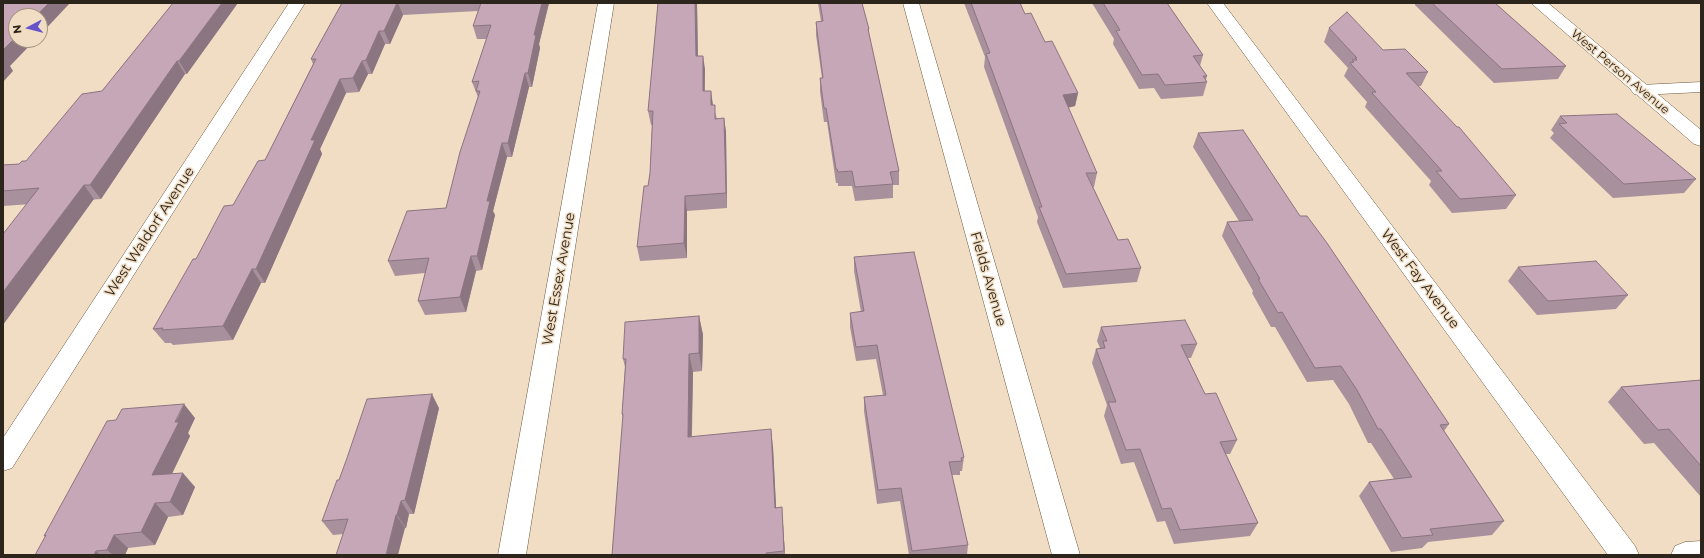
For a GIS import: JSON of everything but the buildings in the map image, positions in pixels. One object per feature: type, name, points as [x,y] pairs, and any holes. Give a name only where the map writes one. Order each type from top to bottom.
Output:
[{"type":"street","name":"West Waldorf Avenue","points":[[3,460],[297,3]]},
{"type":"street","name":"West Essex Avenue","points":[[512,555],[606,3]]},
{"type":"street","name":"Fields Avenue","points":[[911,3],[1066,555]]},
{"type":"street","name":"West Fay Avenue","points":[[1216,3],[1625,555]]},
{"type":"street","name":"West Person Avenue","points":[[1539,3],[1640,90],[1701,140]]},
{"type":"street","points":[[1640,90],[1701,87]]},
{"type":"street","points":[[1685,555],[1701,554]]}]
